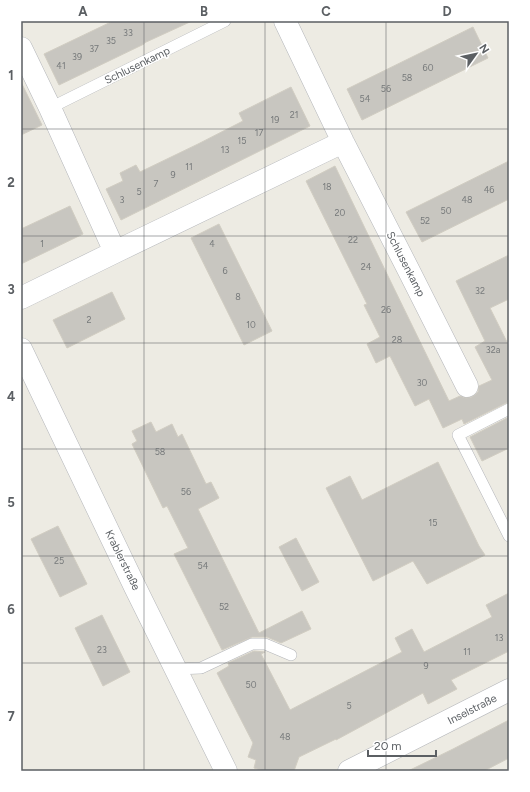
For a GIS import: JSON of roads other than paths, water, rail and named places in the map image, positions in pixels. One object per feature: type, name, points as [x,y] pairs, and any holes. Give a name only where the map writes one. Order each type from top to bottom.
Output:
[{"type":"street","name":"Schlusenkamp","points":[[285,21],[342,142],[410,270],[467,386]]},
{"type":"street","points":[[21,48],[50,108],[115,252]]},
{"type":"street","points":[[21,298],[342,142]]},
{"type":"street","name":"Krablerstraße","points":[[21,349],[226,771]]},
{"type":"street","name":"Inselstraße","points":[[349,771],[509,690]]},
{"type":"lane","name":"Schlusenkamp","points":[[50,108],[225,21]]},
{"type":"lane","points":[[509,409],[458,435],[509,536]]},
{"type":"lane","points":[[176,669],[201,668],[252,644],[265,644],[291,655]]}]
